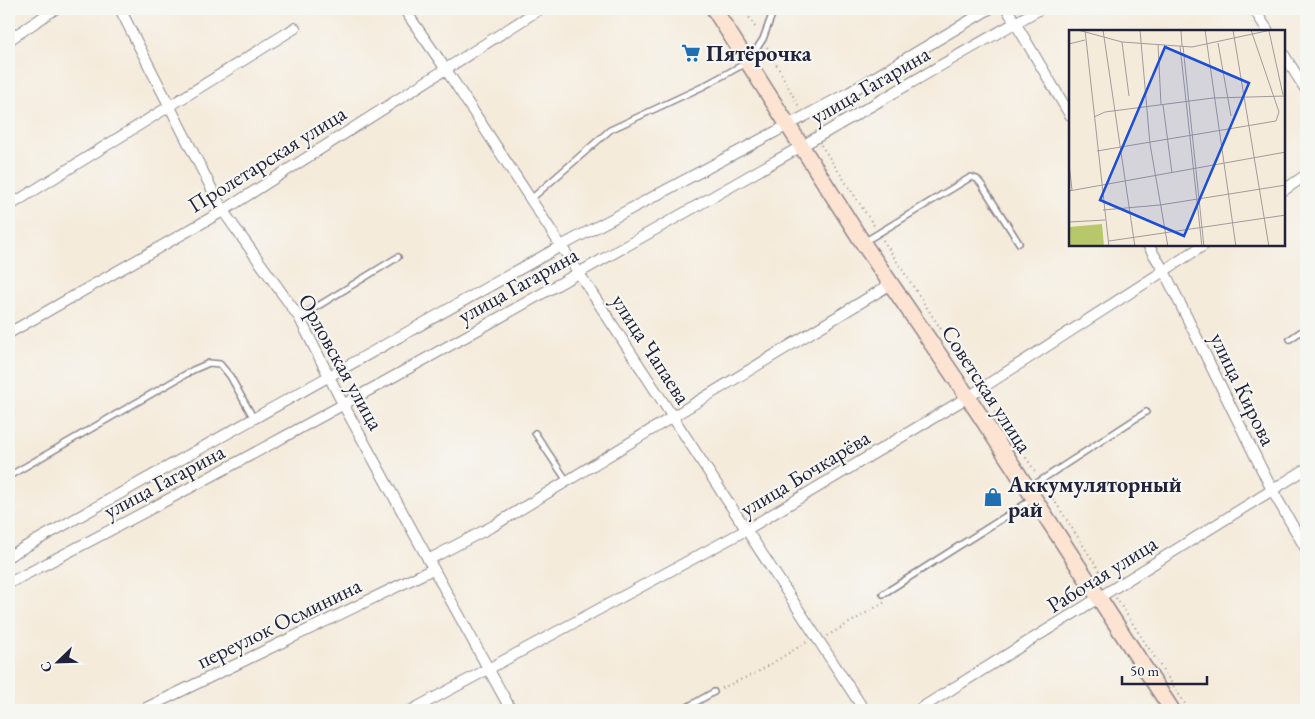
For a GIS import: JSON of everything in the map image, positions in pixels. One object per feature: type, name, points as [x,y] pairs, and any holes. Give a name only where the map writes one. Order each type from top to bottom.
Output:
[{"type":"street","points":[[9,40],[55,9]]},
{"type":"street","name":"Орловская улица","points":[[120,9],[223,211],[299,318],[343,404],[511,710]]},
{"type":"street","name":"улица Чапаева","points":[[404,9],[579,272],[864,710]]},
{"type":"street","name":"Пролетарская улица","points":[[9,333],[223,211],[540,9]]},
{"type":"street","name":"Советская улица","points":[[714,9],[863,243],[891,284],[974,394],[1030,494],[1106,594],[1172,710]]},
{"type":"street","name":"улица Гагарина","points":[[9,556],[561,246],[803,115],[850,92],[989,9]]},
{"type":"street","points":[[1007,9],[1069,113]]},
{"type":"street","name":"улица Гагарина","points":[[9,583],[215,475],[343,404],[802,146],[1040,9]]},
{"type":"street","points":[[1254,9],[1267,30]]},
{"type":"street","points":[[9,206],[296,28]]},
{"type":"street","points":[[1285,57],[1306,90]]},
{"type":"street","points":[[1285,189],[1306,175]]},
{"type":"street","name":"улица Кирова","points":[[1149,246],[1164,271],[1272,490],[1306,549]]},
{"type":"street","name":"улица Бочкарёва","points":[[412,710],[746,530],[974,394],[1202,246]]},
{"type":"street","points":[[428,560],[493,526],[672,415],[891,284]]},
{"type":"street","name":"Рабочая улица","points":[[918,710],[1306,469]]},
{"type":"street","name":"переулок Осминина","points":[[142,710],[263,654],[314,626],[433,569]]},
{"type":"lane","points":[[531,199],[610,130],[649,110],[702,87],[748,62],[763,39],[773,12],[779,9]]},
{"type":"lane","points":[[863,243],[971,177],[977,179],[982,184],[1019,243]]},
{"type":"lane","points":[[299,318],[398,257]]},
{"type":"lane","points":[[1290,339],[1306,328]]},
{"type":"lane","points":[[9,476],[192,370],[208,363],[220,364],[230,376],[254,419]]},
{"type":"lane","points":[[884,594],[1030,494],[1041,480],[1146,412]]},
{"type":"lane","points":[[535,433],[567,481]]},
{"type":"lane","points":[[682,710],[714,692]]},
{"type":"path","points":[[744,9],[763,39],[803,115]]},
{"type":"path","points":[[816,138],[878,233],[974,394],[1041,480],[1106,594],[1189,710]]},
{"type":"path","points":[[714,692],[756,673],[885,602],[884,594]]},
{"type":"place","name":"Пятёрочка","points":[[691,53]]},
{"type":"place","name":"Аккумуляторный рай","points":[[993,497]]}]
